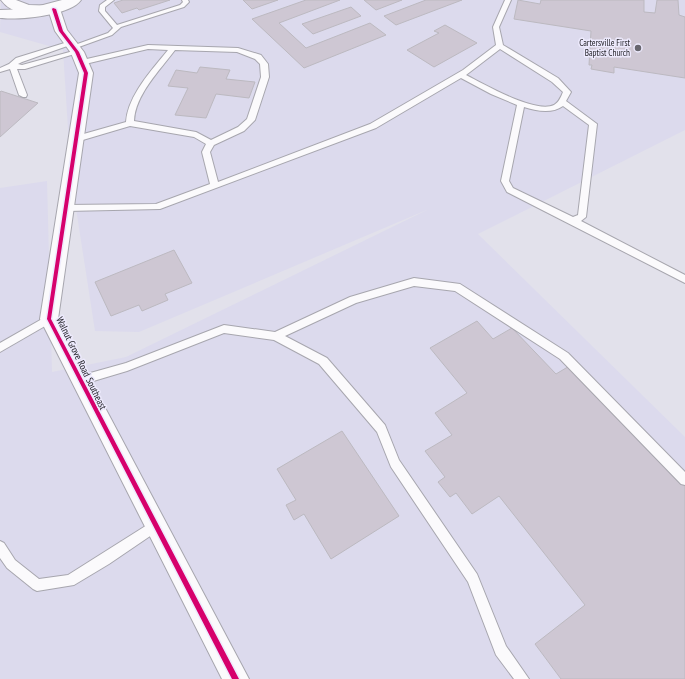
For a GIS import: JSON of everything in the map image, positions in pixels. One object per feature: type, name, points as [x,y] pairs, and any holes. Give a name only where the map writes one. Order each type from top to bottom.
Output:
[{"type":"street","points":[[8,0],[14,5],[22,8],[54,9]]},
{"type":"street","points":[[0,14],[18,14],[54,9],[74,0]]},
{"type":"street","name":"Walnut Grove Road Southeast","points":[[54,9],[61,31],[76,51],[86,73],[49,319],[155,526],[236,679]]},
{"type":"lane","points":[[111,0],[102,6],[102,10],[116,28]]},
{"type":"lane","points":[[12,66],[22,67],[76,51],[110,34],[116,28],[182,6],[186,2],[184,0]]},
{"type":"lane","points":[[461,75],[513,102],[534,107],[554,108],[563,102],[567,92],[555,80],[500,46],[496,27],[508,0]]},
{"type":"lane","points":[[66,208],[157,207],[215,186],[373,126],[461,75],[500,46]]},
{"type":"lane","points":[[0,70],[12,66],[19,60],[76,51],[148,47],[238,50],[258,57],[264,64],[265,77],[251,120],[241,130],[210,143],[206,152],[215,186]]},
{"type":"lane","points":[[130,123],[129,117],[136,101],[173,48]]},
{"type":"lane","points":[[12,66],[22,95]]},
{"type":"lane","points":[[563,102],[593,124],[582,217],[572,220]]},
{"type":"lane","points":[[521,104],[505,181],[510,190],[572,220],[685,279]]},
{"type":"lane","points":[[76,139],[130,123],[196,134],[210,143]]},
{"type":"lane","points":[[276,336],[353,300],[414,282],[457,287],[564,356],[685,480]]},
{"type":"lane","points":[[0,348],[49,319]]},
{"type":"lane","points":[[80,380],[127,366],[224,329],[276,336],[323,360],[381,429],[395,464],[473,578],[501,650],[522,679]]},
{"type":"lane","points":[[0,547],[11,564],[37,585],[70,581],[105,560],[155,526]]},
{"type":"shaded area","points":[[1,0],[685,0],[685,130],[478,234],[685,437],[685,679],[0,679],[0,188],[47,181],[52,372],[126,357],[429,209],[139,332],[95,331],[71,176],[63,50],[0,32]]},
{"type":"building","points":[[123,0],[170,0],[139,10],[137,8],[122,13],[114,3]]},
{"type":"building","points":[[243,0],[278,0],[252,9]]},
{"type":"building","points":[[306,0],[340,0],[279,23],[306,48],[370,23],[386,35],[304,68],[252,19]]},
{"type":"building","points":[[364,0],[402,0],[376,10]]},
{"type":"building","points":[[426,0],[462,0],[396,25],[384,16]]},
{"type":"building","name":"Cartersville First Baptist Church","points":[[518,0],[540,4],[541,0],[644,0],[644,12],[655,13],[657,0],[678,0],[679,15],[685,17],[685,78],[614,67],[614,73],[591,69],[592,65],[589,65],[591,31],[514,19]]},
{"type":"building","points":[[351,7],[361,16],[313,34],[302,24]]},
{"type":"building","points":[[445,25],[477,43],[434,67],[407,50],[439,33],[434,31]]},
{"type":"building","points":[[200,67],[230,70],[226,79],[255,82],[249,98],[216,94],[206,118],[175,115],[188,88],[168,86],[176,70],[197,73]]},
{"type":"building","points":[[1,91],[38,103],[0,137],[0,92]]},
{"type":"building","points":[[174,250],[192,283],[165,294],[168,300],[142,311],[139,305],[111,316],[95,282]]},
{"type":"building","points":[[477,321],[493,339],[512,328],[556,374],[571,365],[685,483],[685,679],[561,679],[535,644],[585,605],[499,496],[472,514],[456,493],[450,497],[438,482],[445,477],[425,451],[452,435],[435,413],[467,393],[430,348]]},
{"type":"building","points":[[342,431],[399,516],[331,559],[304,514],[294,520],[286,505],[296,500],[277,469]]},
{"type":"cycle path","points":[[54,9],[61,31],[77,52],[86,73],[49,319],[236,679]]},
{"type":"place","name":"Cartersville First Baptist Church","points":[[638,48]]}]
